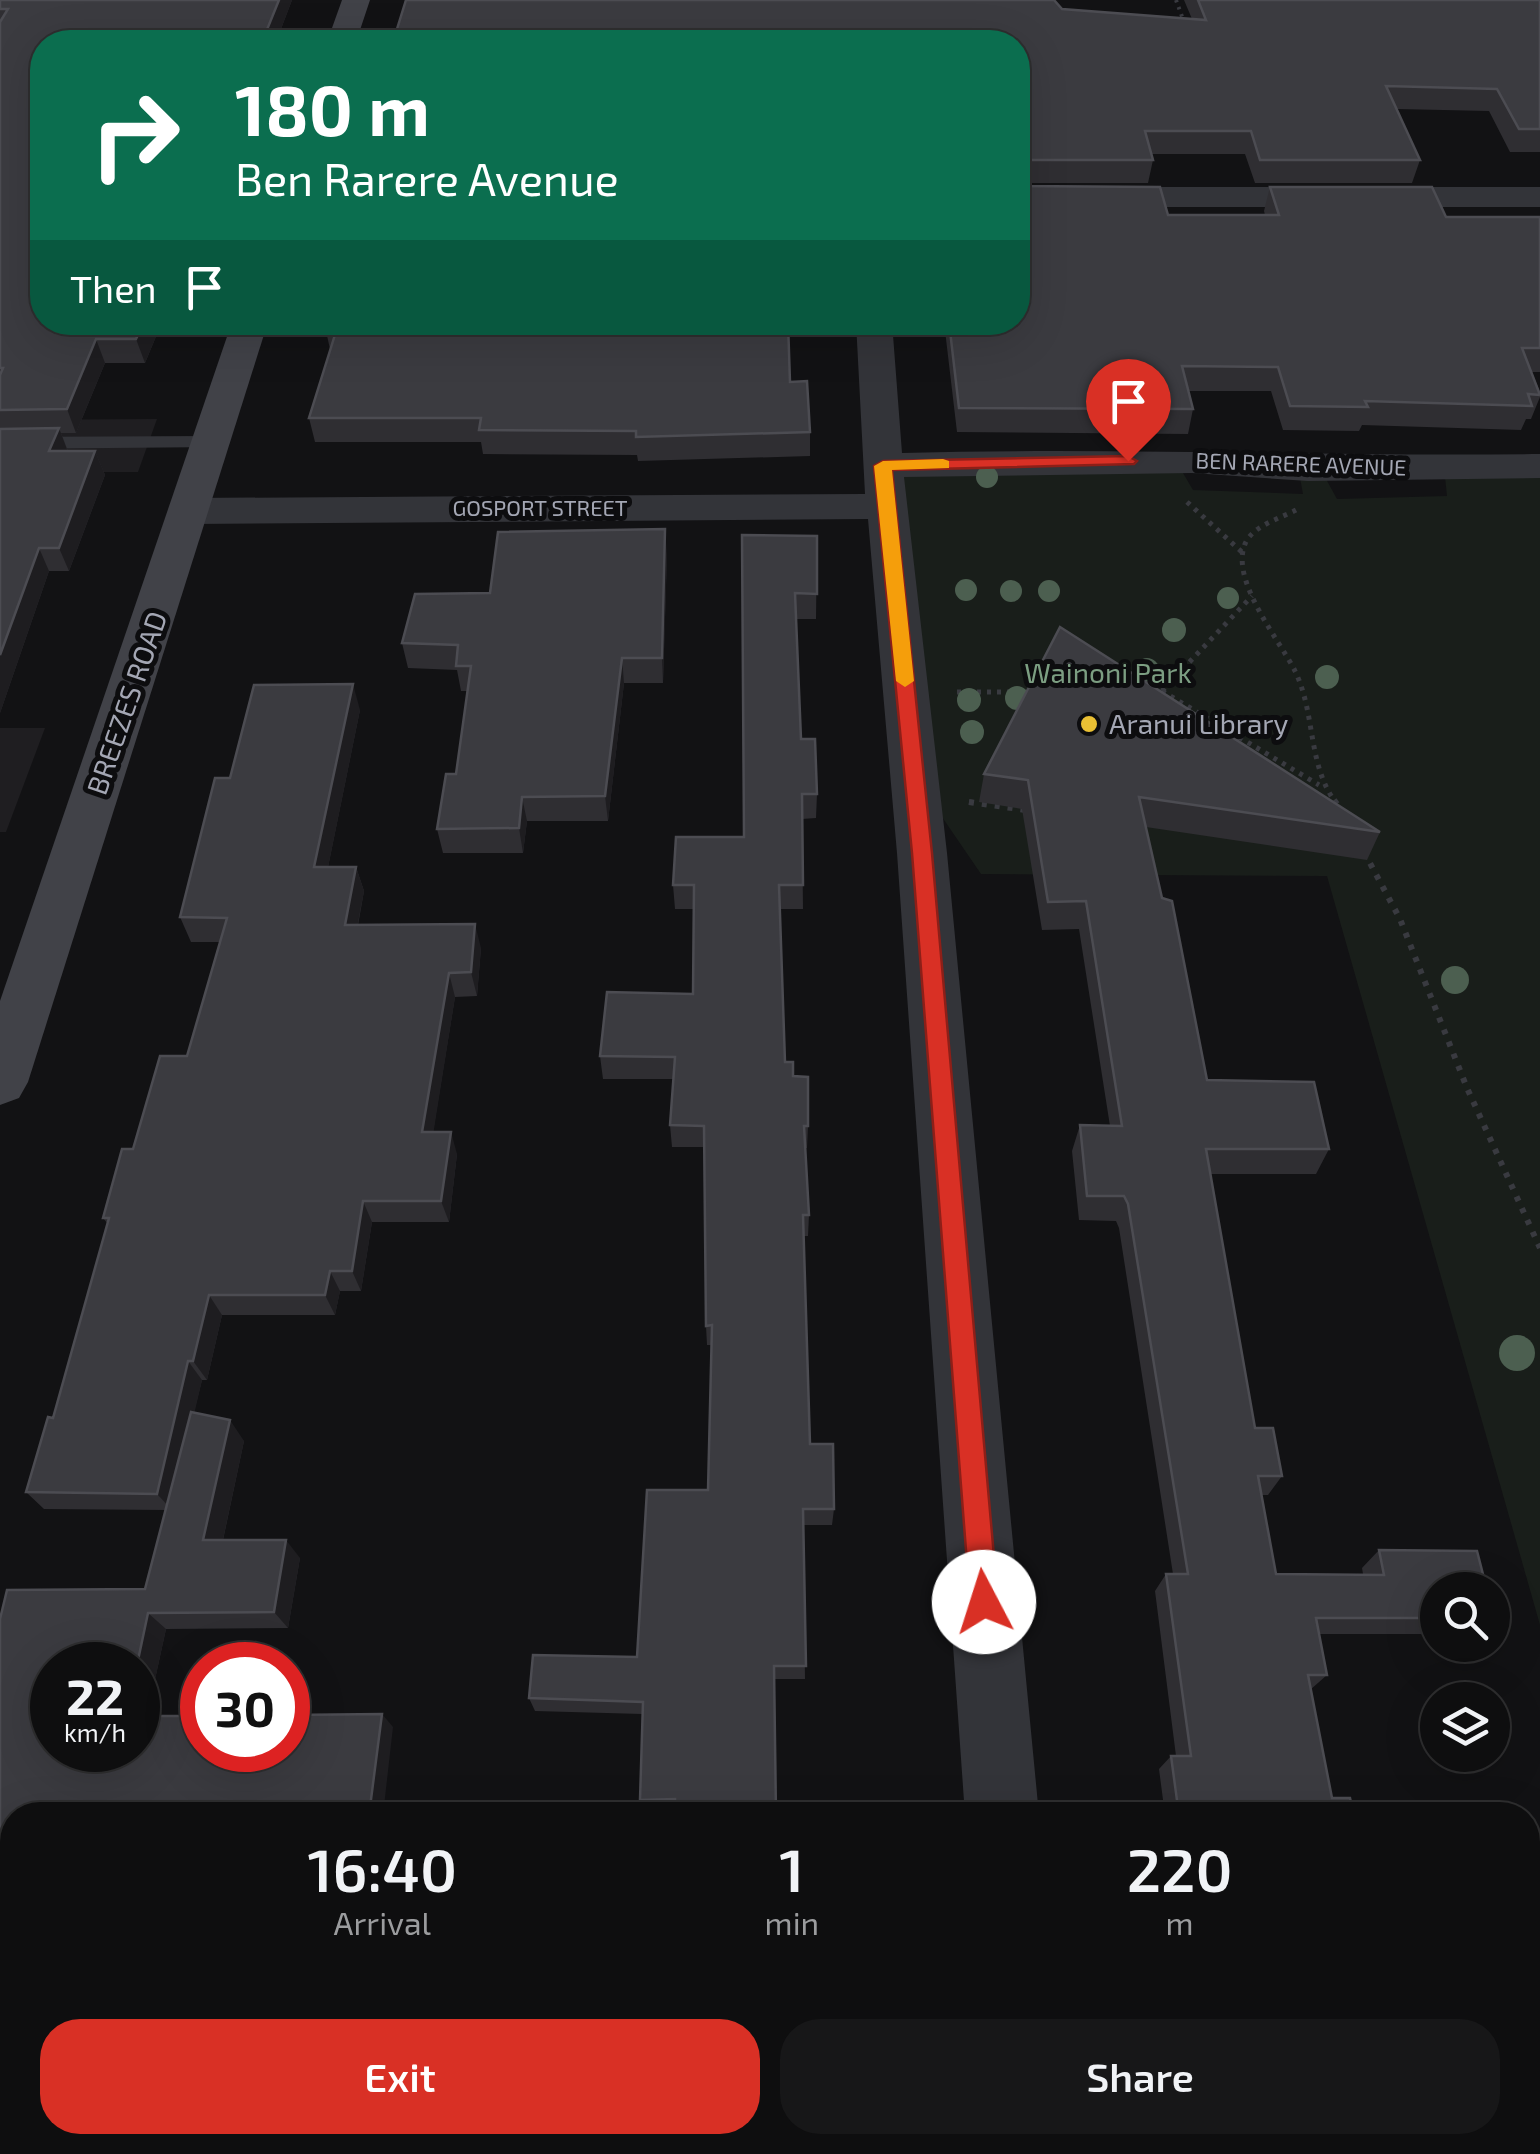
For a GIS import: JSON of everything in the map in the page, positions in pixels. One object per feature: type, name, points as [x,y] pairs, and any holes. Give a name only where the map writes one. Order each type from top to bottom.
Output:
[{"type":"street","points":[[346,30],[356,0]]},
{"type":"street","points":[[1030,197],[1540,197]]},
{"type":"street","name":"BREEZES ROAD","points":[[0,1082],[192,510],[246,335]]},
{"type":"street","points":[[875,335],[1001,1802]]},
{"type":"street","name":"BEN RARERE AVENUE","points":[[885,486],[1052,461],[1192,461],[1308,468],[1540,466]]},
{"type":"street","name":"GOSPORT STREET","points":[[192,510],[885,486]]},
{"type":"lane","points":[[0,444],[211,442]]},
{"type":"path","points":[[1176,0],[1189,36]]},
{"type":"path","points":[[1179,494],[1244,554]]},
{"type":"path","points":[[1301,507],[1251,536],[1244,554],[1252,596],[1296,672],[1308,706],[1320,786]]},
{"type":"path","points":[[1162,692],[1172,676],[1252,596]]},
{"type":"path","points":[[949,692],[1046,692]]},
{"type":"path","points":[[1143,692],[1162,692],[1320,786],[1342,811]]},
{"type":"path","points":[[914,776],[965,802],[1041,812]]},
{"type":"path","points":[[1357,839],[1400,919],[1467,1088],[1540,1248]]},
{"type":"path","points":[[1346,851],[1365,853]]},
{"type":"shaded area","points":[[157,419],[138,472],[0,472],[0,420]]},
{"type":"shaded area","points":[[0,728],[45,728],[6,832],[0,832]]},
{"type":"green space","name":"Wainoni Park","points":[[1167,461],[1183,473],[1193,490],[1303,494],[1300,478],[1326,479],[1337,499],[1447,496],[1445,477],[1540,466],[1540,1625],[1327,876],[981,874],[914,776],[883,466]]},
{"type":"building","points":[[0,0],[279,0],[267,30],[30,30],[30,335],[138,335],[136,339],[96,339],[67,409],[0,410],[0,22],[8,9],[0,9]]},
{"type":"building","points":[[406,0],[1054,0],[1062,9],[1206,20],[1198,0],[1540,0],[1540,129],[1519,129],[1497,89],[1386,86],[1420,160],[1260,160],[1251,131],[1145,131],[1153,160],[1030,160],[1030,30],[397,30]]},
{"type":"building","points":[[1030,186],[1160,187],[1168,215],[1279,215],[1270,187],[1432,187],[1446,217],[1540,217],[1540,348],[1522,348],[1540,395],[1528,394],[1532,406],[1365,401],[1368,407],[1290,406],[1278,367],[1182,366],[1193,409],[959,408],[951,335],[1030,335]]},
{"type":"building","points":[[335,335],[788,335],[790,382],[807,381],[810,432],[636,437],[636,431],[479,430],[481,418],[309,418]]},
{"type":"building","points":[[59,428],[49,451],[95,451],[59,548],[39,548],[0,655],[0,429]]},
{"type":"building","points":[[665,529],[662,658],[622,658],[605,796],[522,797],[519,828],[437,829],[446,774],[456,774],[471,666],[456,666],[458,645],[402,643],[415,594],[490,593],[498,532]]},
{"type":"building","points":[[742,535],[817,536],[817,594],[795,593],[801,739],[815,739],[817,794],[802,794],[803,885],[779,885],[785,1062],[793,1062],[793,1076],[808,1077],[808,1126],[804,1126],[809,1215],[803,1215],[810,1444],[833,1444],[834,1509],[803,1509],[806,1666],[774,1666],[776,1802],[640,1800],[643,1702],[529,1698],[533,1655],[637,1657],[647,1490],[708,1490],[712,1325],[706,1326],[704,1126],[670,1125],[675,1057],[600,1056],[607,992],[693,994],[694,885],[673,885],[676,837],[744,837]]},
{"type":"building","points":[[1060,627],[1380,832],[1139,797],[1162,898],[1172,901],[1207,1080],[1314,1082],[1329,1149],[1206,1149],[1255,1428],[1273,1428],[1282,1476],[1258,1476],[1276,1574],[1384,1575],[1379,1550],[1477,1551],[1482,1572],[1420,1572],[1420,1618],[1316,1618],[1327,1675],[1308,1675],[1332,1798],[1350,1798],[1351,1802],[1177,1802],[1171,1756],[1191,1756],[1166,1574],[1188,1574],[1128,1204],[1124,1196],[1087,1196],[1080,1125],[1122,1126],[1086,901],[1048,902],[1028,780],[984,774]]},
{"type":"building","points":[[353,684],[314,867],[356,867],[345,925],[475,924],[471,972],[449,973],[422,1132],[451,1132],[441,1201],[363,1201],[352,1271],[330,1271],[325,1295],[209,1295],[193,1361],[188,1361],[157,1494],[26,1492],[48,1417],[53,1418],[109,1218],[103,1218],[122,1149],[133,1149],[160,1056],[187,1056],[227,918],[180,917],[215,778],[230,778],[254,685]]},
{"type":"building","points":[[191,1412],[230,1420],[203,1540],[286,1540],[274,1612],[148,1613],[142,1642],[30,1642],[30,1772],[160,1772],[160,1716],[180,1716],[180,1772],[310,1772],[310,1715],[382,1714],[371,1802],[0,1802],[0,1619],[7,1590],[145,1589]]},
{"type":"slow traffic","points":[[905,681],[883,466],[943,464]]},
{"type":"place","name":"Aranui Library","points":[[1089,724]]},
{"type":"route","points":[[984,1602],[922,853],[883,466],[1128,461]]}]
